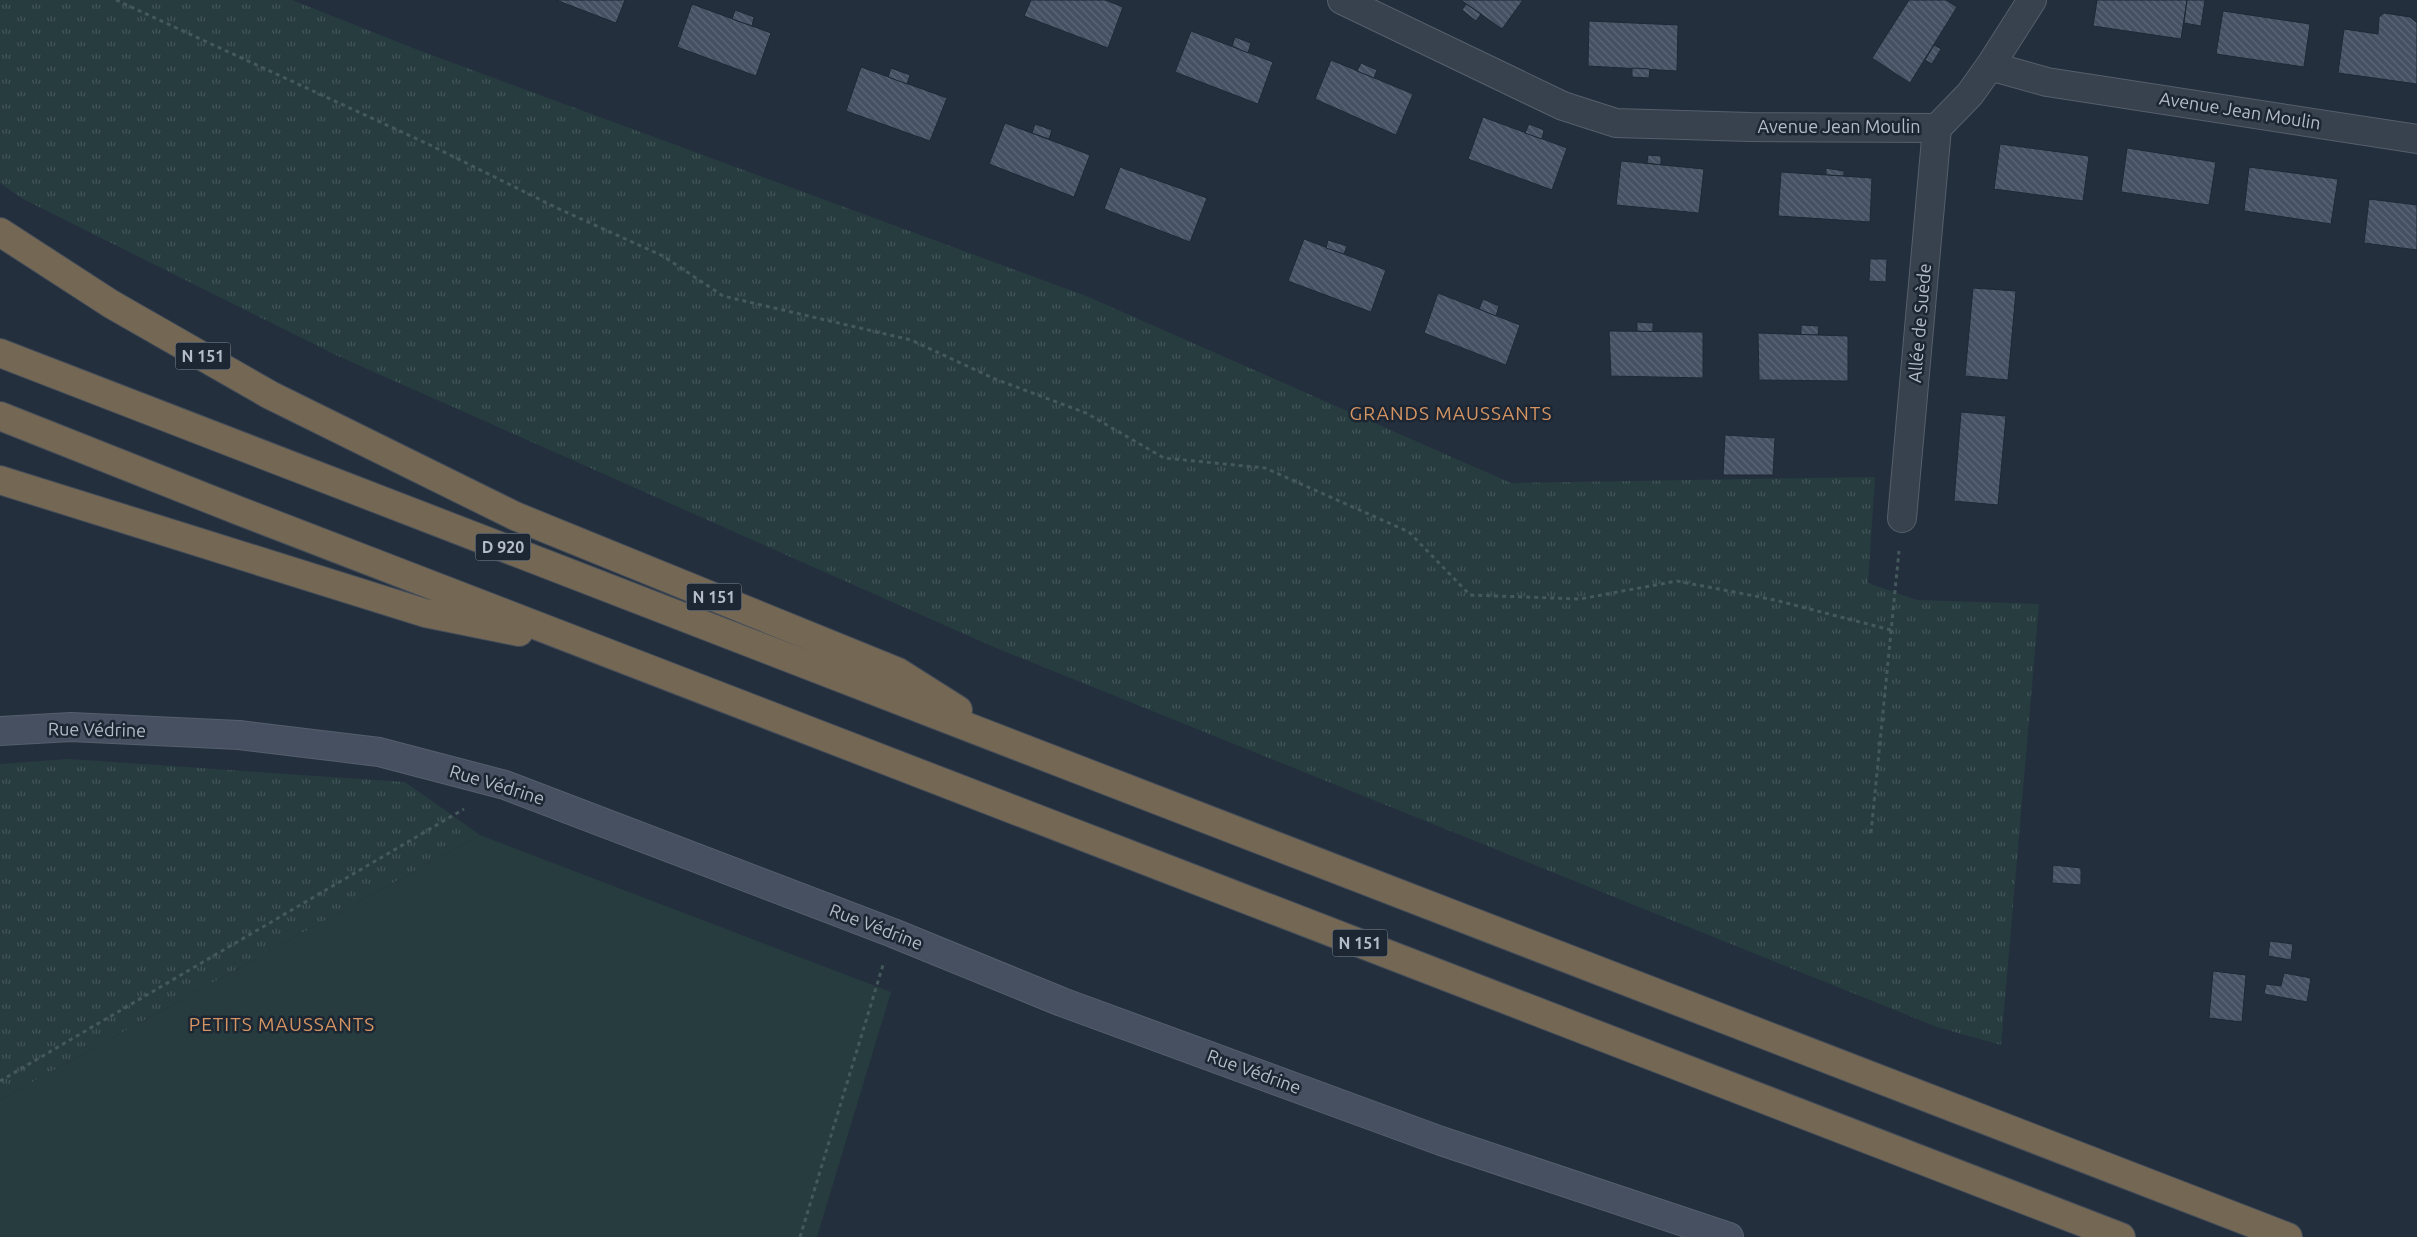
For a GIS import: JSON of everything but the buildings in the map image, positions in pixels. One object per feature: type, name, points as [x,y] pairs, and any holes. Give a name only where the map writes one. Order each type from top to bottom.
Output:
[{"type":"highway","name":"N 151","points":[[0,232],[112,304],[270,394],[515,516],[898,672],[1006,741],[2288,1237]]},
{"type":"highway","name":"D 920","points":[[0,353],[1006,741]]},
{"type":"highway","points":[[0,416],[600,649]]},
{"type":"highway","points":[[0,480],[425,613],[600,649]]},
{"type":"highway","name":"N 151","points":[[600,649],[2121,1237]]},
{"type":"street","name":"Avenue Jean Moulin","points":[[1343,0],[1563,106],[1616,123],[1750,127],[1937,128],[1970,94],[1990,66],[2047,82],[2417,139]]},
{"type":"street","points":[[1990,66],[2032,0]]},
{"type":"street","name":"Allée de Suède","points":[[1902,518],[1937,128]]},
{"type":"street","name":"Rue Védrine","points":[[0,731],[71,727],[239,735],[379,752],[505,785],[893,933],[1062,1002],[1441,1142],[1729,1237]]},
{"type":"path","points":[[116,0],[430,145],[557,208],[663,256],[723,296],[911,340],[995,379],[1086,413],[1164,458],[1265,468],[1409,532],[1470,595],[1580,599],[1677,580],[1775,600],[1891,630]]},
{"type":"path","points":[[1871,833],[1902,518]]},
{"type":"path","points":[[0,1081],[505,785]]},
{"type":"path","points":[[800,1237],[893,933]]},
{"type":"green space","points":[[0,0],[292,0],[418,50],[1086,296],[1511,483],[1875,477],[1868,583],[1917,600],[2039,604],[2001,1045],[1937,1027],[996,648],[338,356],[23,199],[0,183]]},
{"type":"green space","points":[[69,759],[405,782],[480,835],[0,1100],[0,764]]},
{"type":"green space","points":[[480,835],[891,992],[817,1237],[0,1237],[0,1100]]},
{"type":"district","name":"GRANDS MAUSSANTS","points":[[1451,413]]},
{"type":"district","name":"PETITS MAUSSANTS","points":[[282,1024]]}]
